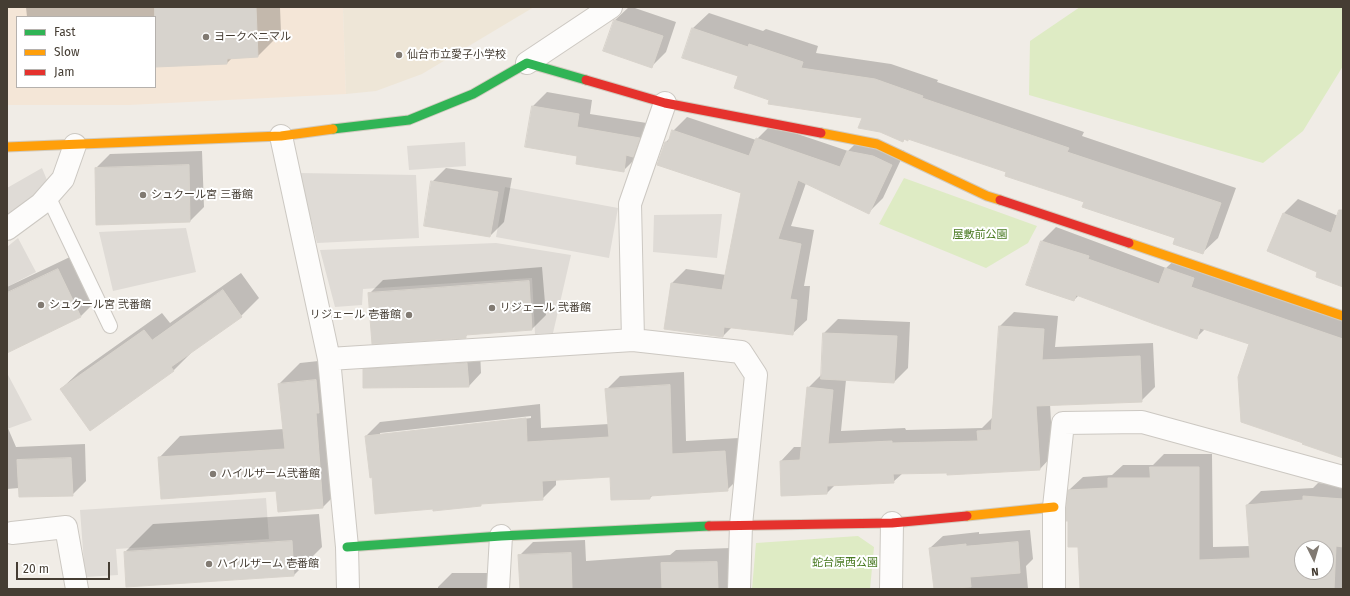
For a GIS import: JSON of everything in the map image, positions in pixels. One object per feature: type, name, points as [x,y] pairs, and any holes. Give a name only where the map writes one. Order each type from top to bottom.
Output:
[{"type":"street","points":[[7,147],[281,136],[409,120],[473,94],[527,63],[611,7]]},
{"type":"street","points":[[527,63],[665,103],[877,144],[987,196],[1343,316]]},
{"type":"street","points":[[633,340],[630,204],[665,103]]},
{"type":"street","points":[[281,136],[329,359],[347,547],[348,589]]},
{"type":"street","points":[[7,229],[41,204],[63,179],[74,145]]},
{"type":"street","points":[[329,359],[633,340],[741,352],[756,375],[741,525],[739,589]]},
{"type":"street","points":[[1054,589],[1054,507],[1063,423],[1142,422],[1343,477]]},
{"type":"street","points":[[347,547],[501,536],[741,525],[892,522],[1054,507]]},
{"type":"street","points":[[891,589],[892,522]]},
{"type":"street","points":[[12,534],[66,527],[77,589]]},
{"type":"street","points":[[498,589],[501,536]]},
{"type":"lane","points":[[48,196],[110,326]]},
{"type":"shaded area","points":[[7,7],[343,7],[346,94],[129,105],[7,105]]},
{"type":"shaded area","name":"仙台市立愛子小学校","points":[[343,7],[534,7],[422,74],[376,91],[346,94]]},
{"type":"shaded area","points":[[465,142],[466,166],[409,170],[407,146]]},
{"type":"shaded area","points":[[42,168],[49,185],[7,215],[7,188]]},
{"type":"shaded area","points":[[299,173],[416,175],[419,238],[317,243]]},
{"type":"shaded area","points":[[505,187],[618,208],[609,258],[496,237]]},
{"type":"shaded area","points":[[722,214],[717,258],[653,252],[654,215]]},
{"type":"shaded area","points":[[186,228],[196,272],[113,291],[99,232]]},
{"type":"shaded area","points":[[18,238],[36,272],[7,287],[7,247]]},
{"type":"shaded area","points":[[496,243],[571,255],[553,333],[535,334],[532,278],[363,289],[362,305],[335,307],[320,250]]},
{"type":"shaded area","points":[[7,373],[32,420],[7,429]]},
{"type":"shaded area","points":[[266,498],[269,539],[116,549],[118,575],[85,577],[80,510]]},
{"type":"green space","points":[[1080,7],[1343,7],[1343,66],[1303,131],[1263,163],[1029,95],[1030,41]]},
{"type":"green space","name":"屋敷前公園","points":[[904,178],[1037,226],[1028,243],[986,268],[879,224]]},
{"type":"green space","name":"蛇台原西公園","points":[[858,536],[874,547],[870,589],[752,589],[756,543]]},
{"type":"building","name":"ヨークベニマル","points":[[155,7],[256,7],[258,57],[227,59],[227,64],[156,67]]},
{"type":"building","points":[[614,20],[663,36],[652,68],[603,51]]},
{"type":"building","points":[[692,28],[748,47],[749,44],[803,62],[801,68],[875,79],[923,96],[922,98],[1069,148],[1067,152],[1221,203],[1203,254],[1173,244],[1175,238],[1082,207],[1084,202],[1005,176],[1006,172],[908,139],[908,141],[904,139],[903,142],[880,132],[858,128],[862,118],[768,104],[769,100],[734,88],[738,76],[682,58]]},
{"type":"building","points":[[532,106],[579,114],[577,127],[640,138],[633,157],[626,155],[624,172],[576,164],[577,156],[525,147]]},
{"type":"building","points":[[672,130],[749,156],[756,138],[840,167],[847,151],[873,156],[892,165],[869,214],[798,180],[778,239],[801,244],[790,299],[797,300],[793,335],[724,327],[723,337],[664,329],[671,283],[722,290],[741,193],[657,165],[665,142],[668,142]]},
{"type":"building","name":"シュクール宮 三番館","points":[[189,165],[190,222],[96,225],[95,168]]},
{"type":"building","points":[[431,181],[498,192],[490,237],[424,226]]},
{"type":"building","points":[[1339,210],[1343,210],[1343,287],[1316,277],[1317,272],[1267,251],[1283,213],[1331,233]]},
{"type":"building","points":[[1041,241],[1089,256],[1088,259],[1159,284],[1165,268],[1194,278],[1191,287],[1343,339],[1343,458],[1241,422],[1238,377],[1249,344],[1200,328],[1197,339],[1076,295],[1074,301],[1026,285]]},
{"type":"building","name":"シュクール宮 弐番館","points":[[58,269],[81,317],[7,353],[7,293]]},
{"type":"building","points":[[529,281],[532,330],[466,335],[466,338],[372,344],[368,293]]},
{"type":"building","points":[[223,290],[242,317],[171,367],[174,371],[90,431],[60,389],[144,330],[152,340]]},
{"type":"building","points":[[999,326],[1044,329],[1042,360],[1140,356],[1142,402],[1036,406],[1040,470],[947,475],[947,473],[893,474],[894,483],[827,486],[827,494],[781,496],[780,461],[800,460],[807,387],[833,390],[828,444],[892,441],[892,443],[978,441],[977,431],[991,430]]},
{"type":"building","points":[[823,333],[897,336],[894,383],[821,379]]},
{"type":"building","points":[[467,363],[469,387],[363,388],[363,369]]},
{"type":"building","points":[[316,380],[319,413],[316,413],[323,508],[278,512],[276,491],[161,499],[158,457],[285,449],[278,384]]},
{"type":"building","points":[[670,385],[672,454],[725,451],[728,491],[650,496],[650,499],[611,500],[610,477],[542,481],[543,500],[481,504],[481,506],[433,511],[433,509],[375,514],[372,477],[370,478],[365,436],[526,418],[527,442],[609,437],[605,389]]},
{"type":"building","points":[[71,458],[73,496],[19,497],[17,460]]},
{"type":"building","points":[[1150,467],[1199,467],[1199,560],[1250,558],[1246,505],[1303,500],[1303,496],[1343,499],[1343,547],[1336,546],[1334,589],[1080,589],[1078,547],[1068,547],[1068,521],[1066,521],[1066,508],[1068,490],[1108,488],[1108,478],[1150,478]]},
{"type":"building","name":"ハイルザーム 壱番館","points":[[292,541],[294,576],[126,587],[124,552]]},
{"type":"building","points":[[1018,542],[1020,573],[970,577],[971,587],[934,589],[929,548],[966,544],[966,546]]},
{"type":"building","points":[[571,553],[572,589],[520,589],[518,555]]},
{"type":"building","points":[[717,562],[718,589],[662,589],[661,563]]},
{"type":"traffic: fast","points":[[333,129],[409,120],[473,94],[527,63],[586,80]]},
{"type":"traffic: fast","points":[[347,547],[501,536],[709,526]]},
{"type":"traffic: slow","points":[[7,147],[281,136],[333,129]]},
{"type":"traffic: slow","points":[[821,133],[877,144],[987,196],[1000,200]]},
{"type":"traffic: slow","points":[[1129,243],[1343,316]]},
{"type":"traffic: slow","points":[[967,516],[1054,507]]},
{"type":"traffic: jam","points":[[586,80],[665,103],[821,133]]},
{"type":"traffic: jam","points":[[1000,200],[1129,243]]},
{"type":"traffic: jam","points":[[709,526],[892,523],[967,516]]},
{"type":"place","name":"ヨークベニマル","points":[[206,37]]},
{"type":"place","name":"仙台市立愛子小学校","points":[[399,55]]},
{"type":"place","name":"シュクール宮 三番館","points":[[143,195]]},
{"type":"place","name":"シュクール宮 弐番館","points":[[41,305]]},
{"type":"place","name":"リジェール 弐番館","points":[[492,308]]},
{"type":"place","name":"リジェール 壱番館","points":[[409,315]]},
{"type":"place","name":"ハイルザーム弐番館","points":[[213,474]]},
{"type":"place","name":"ハイルザーム 壱番館","points":[[209,564]]}]
